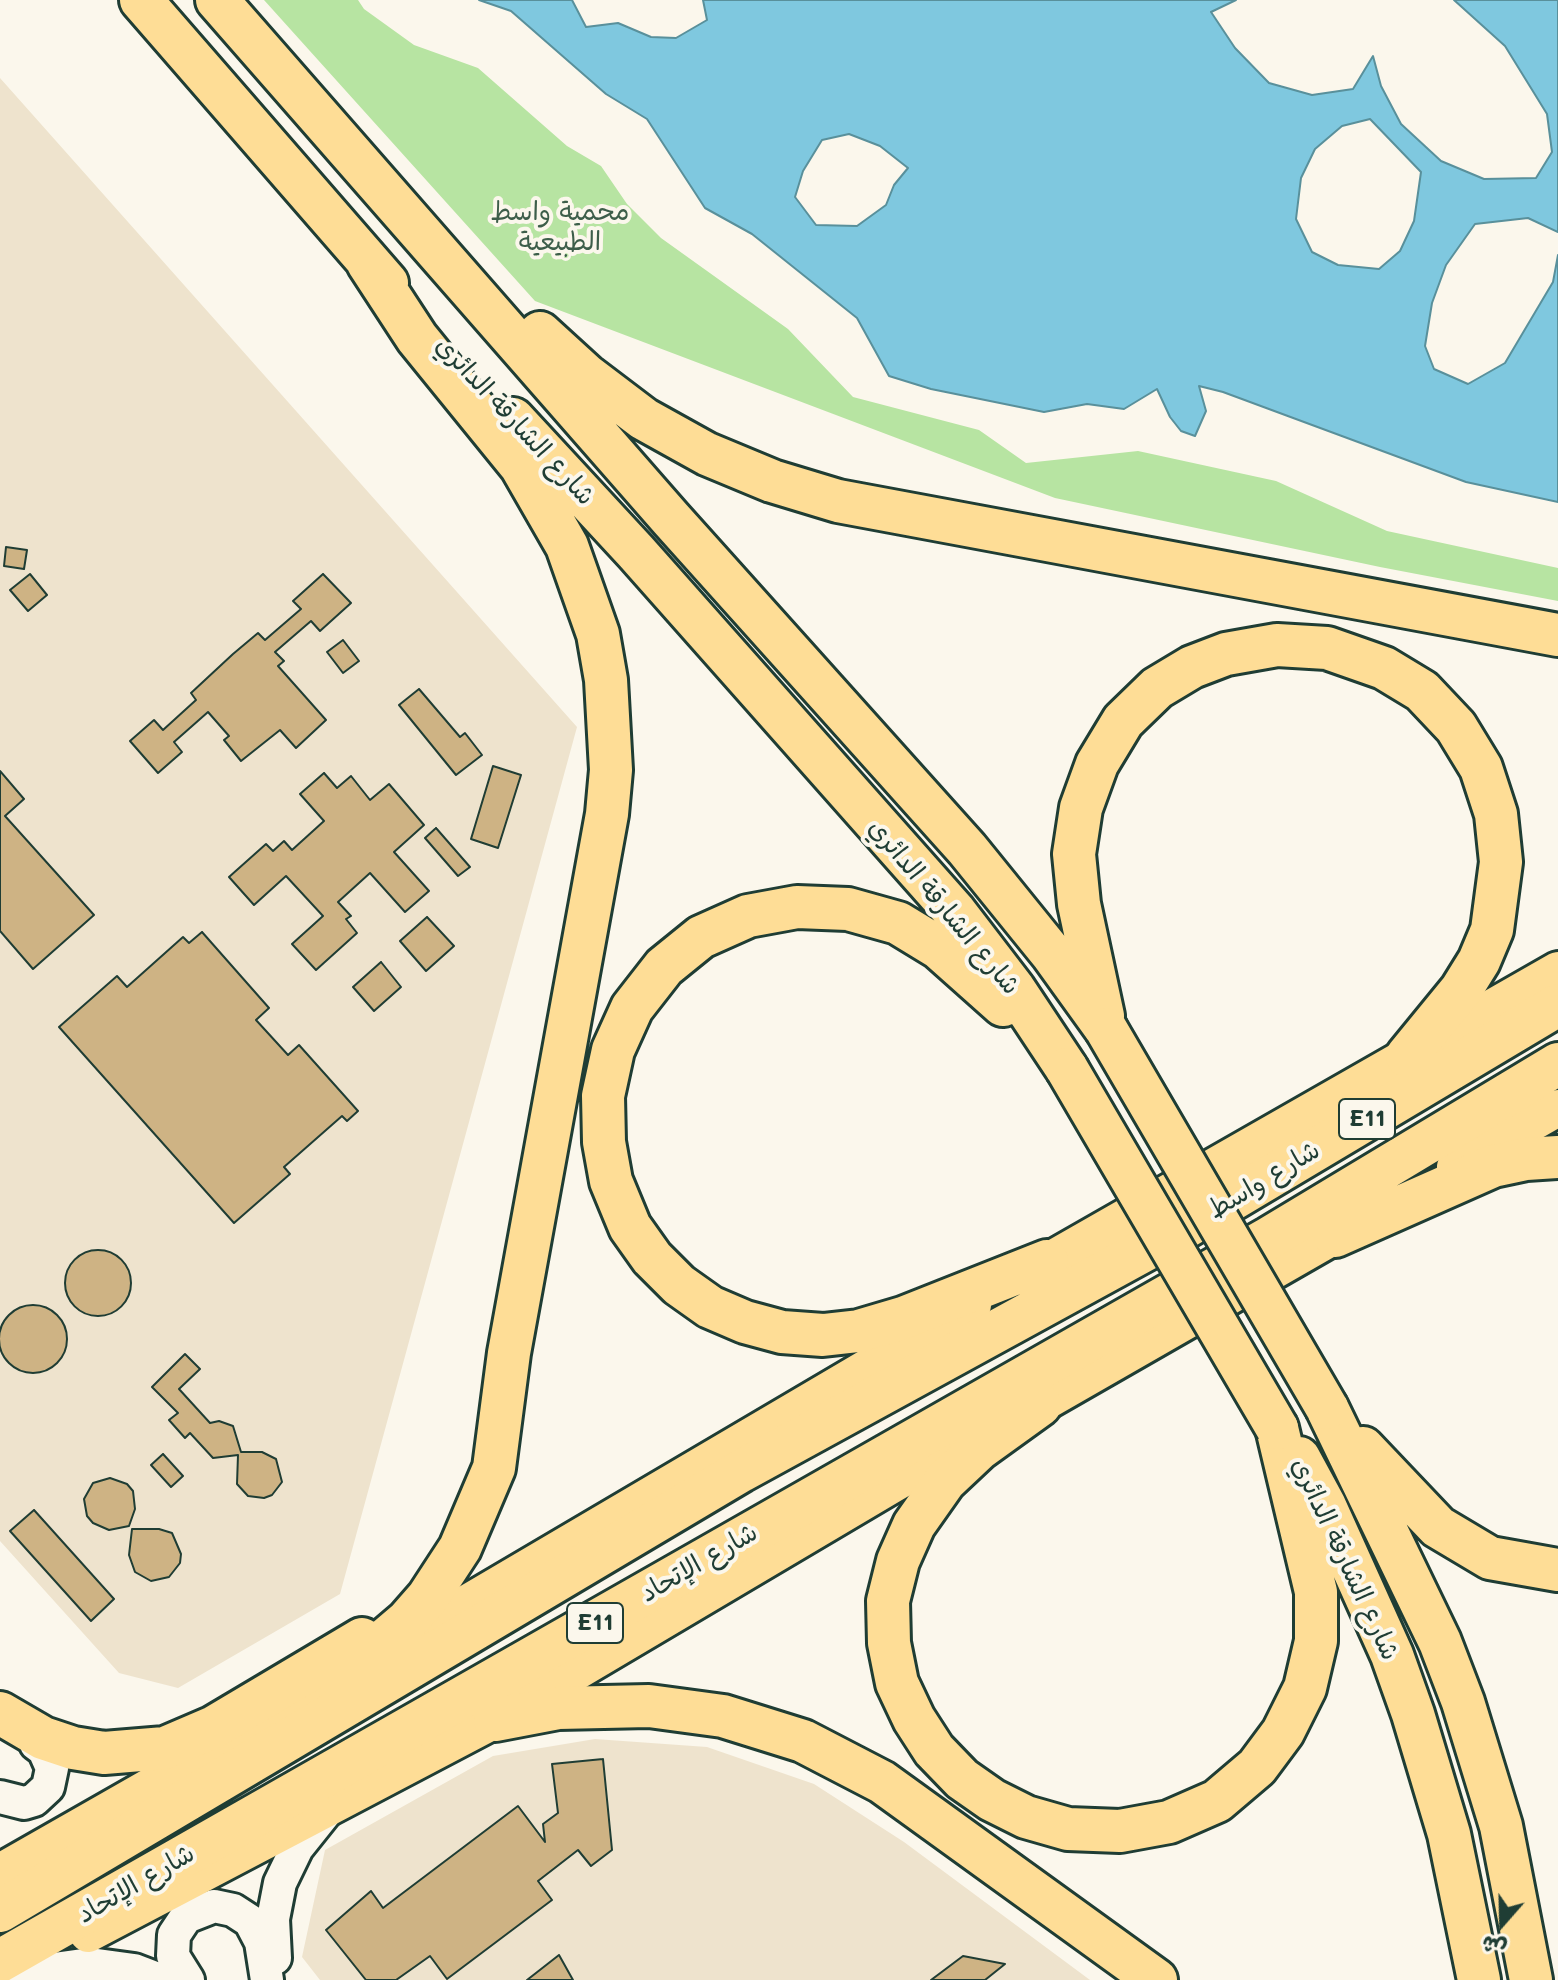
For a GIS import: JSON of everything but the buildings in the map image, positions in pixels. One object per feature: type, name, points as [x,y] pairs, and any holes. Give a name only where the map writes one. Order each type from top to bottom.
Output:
[{"type":"highway","name":"شارع الشارقة الدائري","points":[[141,0],[368,263],[636,552],[955,912],[1014,989],[1067,1069],[1325,1506],[1392,1655],[1413,1714],[1449,1834],[1479,1980]]},
{"type":"highway","name":"شارع الشارقة الدائري","points":[[217,0],[671,519],[976,860],[1052,954],[1106,1029],[1327,1408],[1440,1642],[1463,1702],[1501,1826],[1531,1980]]},
{"type":"highway","points":[[371,173],[586,375],[656,426],[707,454],[772,481],[885,512],[1312,586],[1558,635]]},
{"type":"highway","points":[[340,1678],[407,1621],[460,1548],[494,1468],[509,1353],[607,814],[611,726],[606,680],[585,590],[546,505],[521,466],[417,338],[368,263]]},
{"type":"highway","points":[[1106,1029],[1079,904],[1074,854],[1081,808],[1097,764],[1123,721],[1157,688],[1192,667],[1226,654],[1277,645],[1327,648],[1384,668],[1422,691],[1456,727],[1481,768],[1496,814],[1501,862],[1500,896],[1492,930],[1479,961],[1461,990],[1407,1056]]},
{"type":"highway","points":[[1047,1261],[903,1318],[859,1331],[809,1334],[745,1322],[710,1307],[679,1285],[652,1258],[630,1227],[611,1181],[604,1142],[603,1096],[613,1050],[632,1008],[664,967],[701,937],[748,916],[797,907],[848,909],[898,923],[939,948],[1067,1069]]},
{"type":"highway","name":"شارع واسط","points":[[1176,1233],[1558,1005]]},
{"type":"highway","name":"شارع واسط","points":[[1189,1284],[1558,1064]]},
{"type":"highway","points":[[1335,1236],[1483,1170],[1526,1159],[1558,1157]]},
{"type":"highway","name":"شارع الإتحاد","points":[[0,1911],[741,1471],[1176,1233]]},
{"type":"highway","name":"شارع الإتحاد","points":[[5,1972],[1189,1284]]},
{"type":"highway","points":[[0,1714],[43,1738],[73,1748],[104,1753],[165,1748],[214,1727],[371,1633],[418,1585],[453,1529],[473,1482],[509,1353]]},
{"type":"highway","points":[[1040,1405],[979,1449],[945,1481],[914,1525],[898,1561],[888,1601],[889,1643],[897,1683],[914,1719],[943,1760],[992,1800],[1026,1817],[1068,1829],[1120,1831],[1169,1822],[1217,1801],[1257,1767],[1283,1732],[1305,1688],[1316,1641],[1316,1592],[1277,1428]]},
{"type":"highway","points":[[1327,1408],[1438,1527],[1490,1558],[1558,1570]]},
{"type":"highway","points":[[495,1720],[558,1708],[649,1706],[723,1716],[803,1741],[882,1782],[1156,1980]]},
{"type":"main road","points":[[0,1872],[340,1678],[1047,1261],[1558,970]]},
{"type":"main road","points":[[5,1972],[495,1720],[951,1450],[1040,1405],[1558,1108]]},
{"type":"main road","points":[[0,1714],[36,1744],[49,1758],[52,1768],[48,1787],[34,1800],[24,1803],[0,1797]]},
{"type":"main road","points":[[36,1744],[98,1765],[145,1765],[200,1758]]},
{"type":"main road","points":[[281,1980],[273,1938],[280,1883],[297,1848],[336,1801]]},
{"type":"main road","points":[[188,1980],[173,1956],[174,1935],[194,1911],[214,1906],[233,1910],[250,1921],[261,1942],[267,1980]]},
{"type":"main road","points":[[5,1972],[90,1964],[134,1970],[160,1980]]},
{"type":"shaded area","points":[[0,78],[577,727],[340,1594],[178,1688],[119,1673],[0,1541]]},
{"type":"shaded area","points":[[595,1739],[707,1747],[814,1784],[904,1842],[1090,1980],[320,1980],[302,1957],[325,1850],[493,1756]]},
{"type":"green space","name":"محمية واسط الطبيعية","points":[[264,0],[358,0],[364,9],[414,45],[478,68],[567,146],[601,166],[627,204],[661,238],[788,329],[853,397],[979,430],[1026,463],[1138,451],[1276,481],[1387,531],[1558,568],[1558,601],[1055,498],[535,301]]},
{"type":"water","points":[[479,0],[572,0],[586,27],[618,23],[651,37],[676,38],[707,20],[703,0],[1236,0],[1211,12],[1235,48],[1269,83],[1312,95],[1353,89],[1373,56],[1381,86],[1401,124],[1441,161],[1484,179],[1536,178],[1552,152],[1547,114],[1505,46],[1454,0],[1558,0],[1558,232],[1528,218],[1475,224],[1446,265],[1432,303],[1425,346],[1434,369],[1468,384],[1505,363],[1553,282],[1558,255],[1558,502],[1466,482],[1223,392],[1199,386],[1206,411],[1195,436],[1181,431],[1170,417],[1157,389],[1124,409],[1087,404],[1044,412],[931,389],[889,376],[857,318],[752,234],[705,208],[647,119],[606,94],[511,11]],"holes":[[[1370,119],[1421,172],[1414,221],[1400,251],[1379,269],[1338,265],[1312,252],[1296,219],[1301,178],[1315,149],[1342,126]],[[849,134],[880,146],[908,168],[894,185],[886,205],[857,226],[816,225],[795,197],[803,171],[822,140]]]}]
